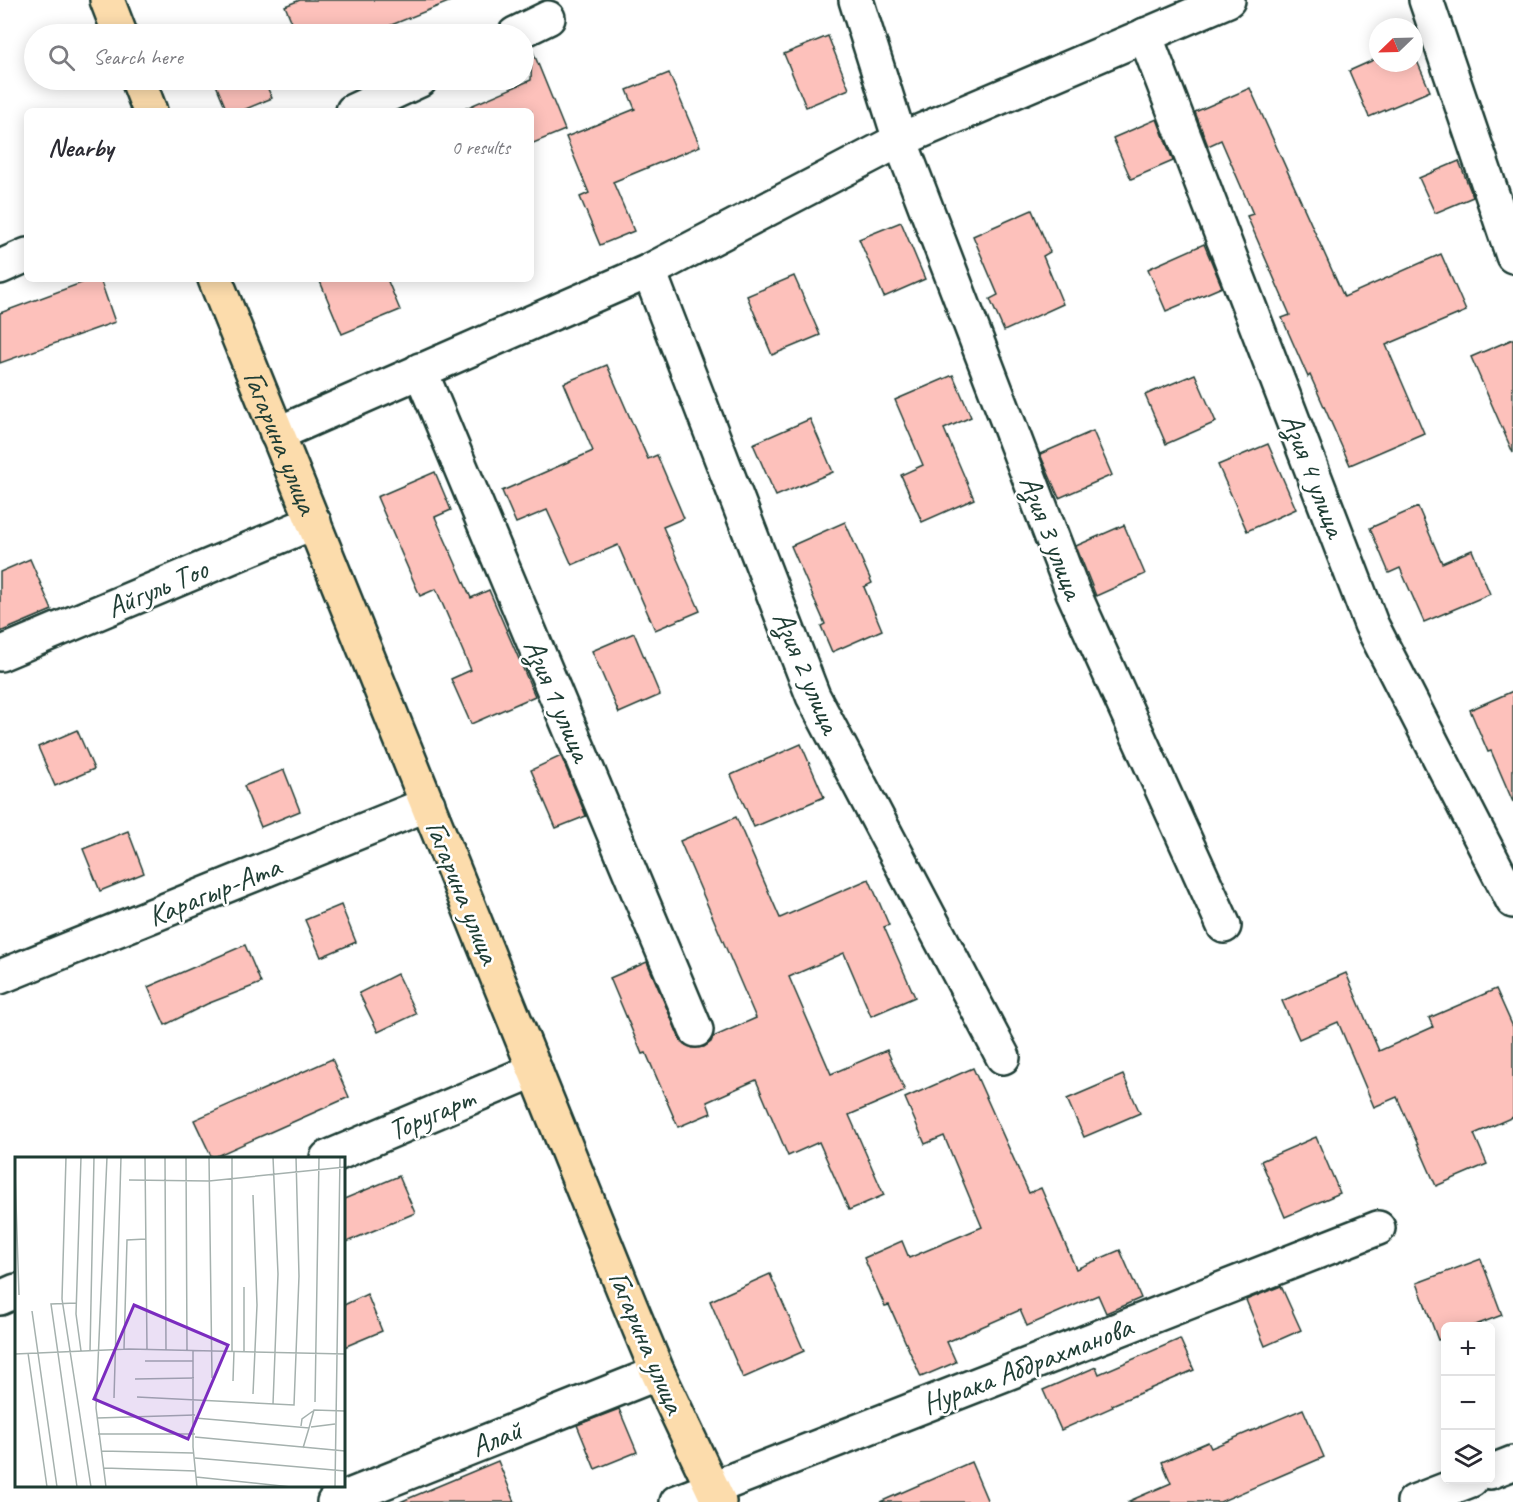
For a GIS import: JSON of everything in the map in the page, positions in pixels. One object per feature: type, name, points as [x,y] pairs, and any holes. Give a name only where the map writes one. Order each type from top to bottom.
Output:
[{"type":"main road","points":[[107,0],[116,24]]},
{"type":"main road","points":[[142,90],[149,108]]},
{"type":"main road","name":"Гагарина улица","points":[[217,282],[658,1373],[716,1495]]},
{"type":"street","name":"Азия 3 улица","points":[[855,0],[900,140],[1073,592],[1224,926]]},
{"type":"street","points":[[277,434],[649,271],[900,140],[1145,35],[1179,10],[1228,0]]},
{"type":"street","points":[[1426,0],[1513,255]]},
{"type":"street","points":[[534,25],[548,18]]},
{"type":"street","name":"Азия 4 улица","points":[[1145,35],[1371,624],[1513,901]]},
{"type":"street","points":[[359,108],[398,90]]},
{"type":"street","points":[[0,267],[24,256]]},
{"type":"street","name":"Азия 2 улица","points":[[649,271],[813,696],[1003,1057]]},
{"type":"street","name":"Азия 1 улица","points":[[420,370],[696,1030]]},
{"type":"street","name":"Айгуль Тоо","points":[[0,654],[314,522]]},
{"type":"street","name":"Карагыр-Ата","points":[[0,977],[428,804]]},
{"type":"street","name":"Торугарт","points":[[329,1157],[535,1070]]},
{"type":"street","name":"Нурака Абдрахманова","points":[[677,1502],[716,1495],[1378,1228]]},
{"type":"street","points":[[0,1298],[15,1291]]},
{"type":"street","name":"Алай","points":[[334,1502],[658,1373]]},
{"type":"street","points":[[1495,1470],[1513,1463]]},
{"type":"street","points":[[1414,1502],[1459,1484]]},
{"type":"building","points":[[300,0],[451,0],[394,24],[293,24],[285,6]]},
{"type":"building","points":[[828,36],[849,89],[806,107],[784,54]]},
{"type":"building","points":[[534,54],[565,130],[534,143],[534,108],[466,108],[508,90],[534,90]]},
{"type":"building","points":[[1369,62],[1369,72],[1422,72],[1430,91],[1369,117],[1349,71]]},
{"type":"building","points":[[669,73],[700,146],[613,182],[634,231],[600,245],[580,197],[589,193],[566,137],[635,109],[627,90]]},
{"type":"building","points":[[1250,88],[1344,297],[1441,254],[1466,311],[1386,345],[1424,433],[1350,465],[1282,318],[1290,315],[1247,216],[1253,214],[1221,140],[1208,146],[1195,112]]},
{"type":"building","points":[[218,90],[268,90],[272,98],[248,108],[226,108]]},
{"type":"building","points":[[1157,119],[1173,161],[1131,179],[1113,138]]},
{"type":"building","points":[[1459,161],[1473,197],[1435,213],[1419,178]]},
{"type":"building","points":[[1032,210],[1050,252],[1043,256],[1063,304],[1004,331],[990,299],[998,295],[973,236]]},
{"type":"building","points":[[901,222],[925,279],[884,297],[859,239]]},
{"type":"building","points":[[1204,244],[1222,287],[1166,311],[1148,269]]},
{"type":"building","points":[[794,276],[820,335],[772,355],[747,296]]},
{"type":"building","points":[[84,282],[101,282],[115,322],[0,363],[0,313]]},
{"type":"building","points":[[320,282],[388,282],[400,310],[342,334]]},
{"type":"building","points":[[1513,339],[1513,453],[1471,357]]},
{"type":"building","points":[[607,365],[648,459],[657,455],[684,518],[663,527],[700,611],[655,630],[618,545],[572,565],[547,510],[516,523],[502,491],[593,451],[564,383]]},
{"type":"building","points":[[1195,374],[1216,422],[1166,444],[1145,395]]},
{"type":"building","points":[[953,375],[971,417],[944,429],[974,499],[922,522],[901,475],[923,465],[895,400]]},
{"type":"building","points":[[810,419],[833,472],[776,496],[753,444]]},
{"type":"building","points":[[1093,431],[1112,475],[1059,498],[1040,454]]},
{"type":"building","points":[[1268,444],[1296,509],[1247,531],[1218,465]]},
{"type":"building","points":[[435,472],[451,510],[435,517],[471,598],[489,590],[535,696],[471,724],[451,679],[471,670],[436,589],[420,596],[377,497]]},
{"type":"building","points":[[1418,507],[1442,563],[1472,550],[1490,594],[1424,622],[1400,568],[1389,573],[1370,528]]},
{"type":"building","points":[[845,522],[872,583],[864,587],[882,630],[832,652],[821,626],[825,624],[791,546]]},
{"type":"building","points":[[1124,525],[1145,574],[1096,596],[1076,546]]},
{"type":"building","points":[[30,559],[52,610],[0,632],[0,572]]},
{"type":"building","points":[[634,633],[660,695],[619,713],[592,651]]},
{"type":"building","points":[[1513,691],[1513,802],[1470,710]]},
{"type":"building","points":[[77,730],[94,769],[55,786],[38,747]]},
{"type":"building","points":[[801,744],[824,797],[754,827],[731,775]]},
{"type":"building","points":[[561,756],[586,816],[556,828],[531,770]]},
{"type":"building","points":[[284,770],[300,811],[261,827],[244,786]]},
{"type":"building","points":[[736,817],[780,918],[869,879],[889,925],[884,927],[915,997],[871,1016],[844,953],[789,977],[831,1074],[887,1050],[905,1091],[849,1115],[884,1195],[849,1210],[819,1142],[788,1156],[756,1080],[707,1102],[711,1113],[678,1127],[646,1053],[642,1054],[610,978],[647,962],[679,1037],[684,1044],[693,1048],[704,1047],[711,1042],[713,1037],[756,1018],[680,841]]},
{"type":"building","points":[[128,831],[144,873],[100,891],[83,849]]},
{"type":"building","points":[[341,905],[356,942],[321,957],[305,920]]},
{"type":"building","points":[[245,945],[261,983],[207,1004],[165,1025],[148,987]]},
{"type":"building","points":[[1346,973],[1379,1051],[1433,1027],[1429,1018],[1496,989],[1513,1027],[1513,1117],[1474,1134],[1487,1164],[1436,1186],[1397,1097],[1374,1107],[1338,1022],[1299,1039],[1282,1001]]},
{"type":"building","points":[[397,974],[416,1014],[378,1032],[359,993]]},
{"type":"building","points":[[332,1059],[349,1097],[214,1157],[212,1157],[194,1120]]},
{"type":"building","points":[[973,1068],[1029,1193],[1041,1188],[1076,1269],[1120,1250],[1141,1298],[1106,1313],[1098,1295],[1027,1326],[1020,1310],[947,1342],[956,1362],[921,1377],[889,1305],[885,1306],[864,1258],[902,1241],[909,1258],[982,1227],[944,1136],[925,1144],[905,1098]]},
{"type":"building","points":[[1123,1075],[1140,1113],[1084,1137],[1067,1099]]},
{"type":"building","points":[[1316,1137],[1340,1193],[1285,1217],[1261,1161]]},
{"type":"building","points":[[399,1176],[415,1213],[345,1243],[345,1199]]},
{"type":"building","points":[[1481,1259],[1502,1315],[1484,1322],[1441,1322],[1441,1339],[1438,1340],[1417,1283]]},
{"type":"building","points":[[770,1274],[804,1351],[743,1378],[710,1301]]},
{"type":"building","points":[[1281,1286],[1301,1330],[1265,1346],[1246,1300]]},
{"type":"building","points":[[367,1294],[382,1331],[345,1347],[345,1305]]},
{"type":"building","points":[[1180,1339],[1194,1370],[1112,1405],[1113,1407],[1061,1430],[1043,1390],[1096,1367],[1099,1374]]},
{"type":"building","points":[[619,1409],[637,1452],[595,1469],[577,1425]]},
{"type":"building","points":[[1303,1409],[1324,1457],[1220,1502],[1127,1502],[1171,1483],[1162,1462],[1208,1442],[1211,1448]]},
{"type":"building","points":[[498,1461],[515,1502],[400,1502]]},
{"type":"building","points":[[971,1462],[988,1502],[880,1502]]}]
